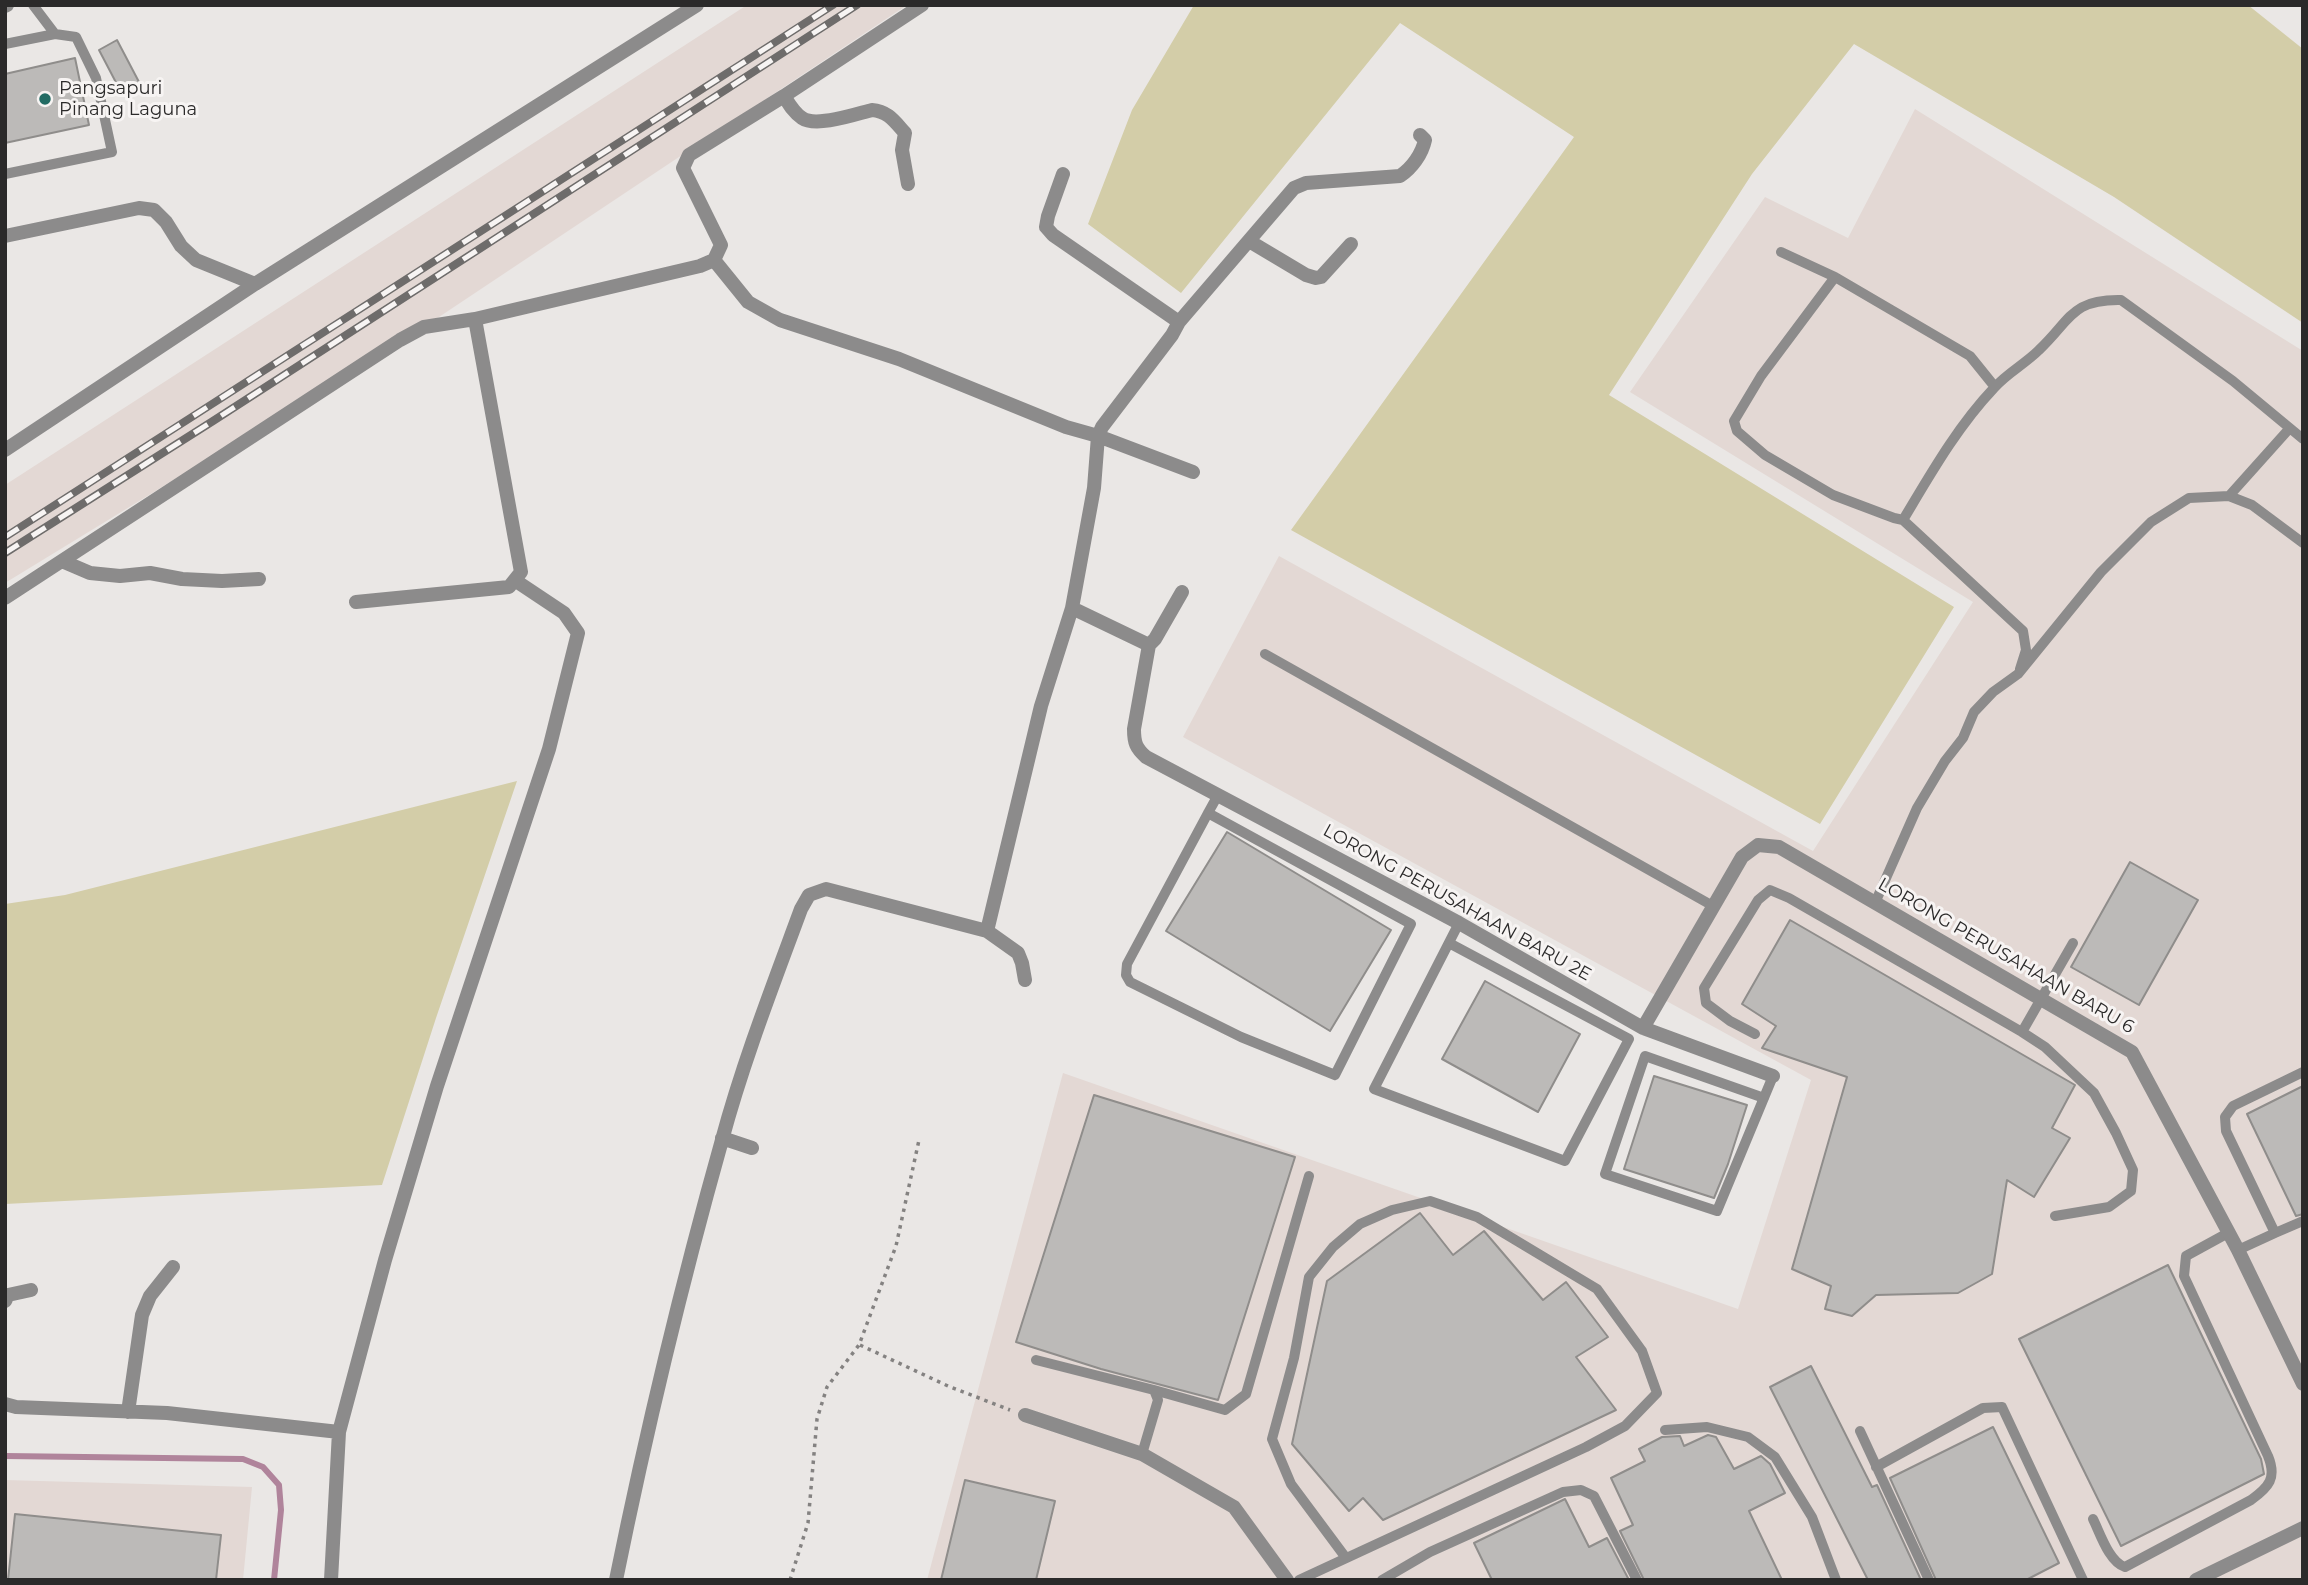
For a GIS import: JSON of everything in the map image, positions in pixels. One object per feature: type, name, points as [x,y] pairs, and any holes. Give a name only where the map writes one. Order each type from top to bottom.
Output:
[{"type":"street","points":[[5,450],[255,284],[696,5]]},
{"type":"street","points":[[5,598],[400,340],[424,327],[475,319],[701,266],[714,260],[721,245],[683,168],[689,155],[922,5]]},
{"type":"street","points":[[784,96],[802,118],[809,121],[872,110],[880,110],[890,116],[905,134],[902,150],[908,184]]},
{"type":"street","points":[[987,931],[1041,706],[1072,608],[1094,488],[1098,436],[1102,427],[1179,322],[1294,188],[1306,183],[1400,176],[1410,169],[1424,145],[1425,140],[1420,135]]},
{"type":"street","points":[[1063,174],[1046,227],[1053,235],[1179,322]]},
{"type":"street","points":[[5,236],[139,208],[154,210],[166,222],[180,246],[196,260],[255,284]]},
{"type":"street","points":[[1249,241],[1306,275],[1316,278],[1321,277],[1351,244]]},
{"type":"street","points":[[714,260],[748,302],[780,320],[899,359],[1066,428],[1098,436],[1193,472]]},
{"type":"street","points":[[356,602],[509,587],[521,572],[475,319]]},
{"type":"street","points":[[62,561],[90,573],[120,576],[150,573],[181,579],[260,579]]},
{"type":"street","points":[[331,1580],[339,1432],[385,1260],[433,1098],[549,749],[578,632],[564,613],[516,581]]},
{"type":"street","points":[[1072,608],[1149,645],[1156,639],[1182,592]]},
{"type":"street","name":"LORONG PERUSAHAAN BARU 2E","points":[[1149,645],[1134,729],[1134,743],[1146,757],[1459,923],[1643,1028],[1773,1076]]},
{"type":"street","name":"LORONG PERUSAHAAN BARU 6","points":[[1643,1028],[1742,857],[1758,845],[1779,847],[2132,1052],[2238,1250],[2303,1384]]},
{"type":"street","points":[[616,1580],[647,1427],[722,1138],[765,1007],[801,909],[809,895],[826,889],[987,931],[1018,953],[1025,980]]},
{"type":"street","points":[[722,1138],[752,1148]]},
{"type":"street","points":[[128,1412],[142,1315],[150,1296],[173,1267]]},
{"type":"street","points":[[5,1301],[8,1295],[31,1290]]},
{"type":"street","points":[[5,1404],[16,1407],[213,1417],[339,1432]]},
{"type":"street","points":[[1025,1415],[1142,1454],[1234,1507],[1287,1580]]},
{"type":"street","points":[[2196,1580],[2303,1528]]},
{"type":"lane","points":[[33,5],[55,34]]},
{"type":"lane","points":[[5,44],[55,34],[76,37],[96,78],[112,152],[5,174]]},
{"type":"lane","points":[[1781,252],[1835,277],[1970,356],[1995,387]]},
{"type":"lane","points":[[1835,277],[1760,376],[1734,421],[1737,431],[1765,455],[1833,495],[1903,520],[2023,631],[2026,650],[2018,674]]},
{"type":"lane","points":[[1903,520],[1937,462],[1995,387],[2040,349],[2083,305],[2101,300],[2121,300],[2233,381],[2303,439]]},
{"type":"lane","points":[[2230,496],[2289,429]]},
{"type":"lane","points":[[1875,903],[1917,808],[1945,761],[1963,738],[1974,712],[1993,692],[2018,674],[2101,572],[2151,522],[2189,498],[2230,496],[2252,505],[2303,543]]},
{"type":"lane","points":[[1265,654],[1713,906]]},
{"type":"lane","points":[[1208,813],[1411,924],[1335,1075],[1241,1037],[1130,982],[1126,975],[1127,964],[1217,795]]},
{"type":"lane","points":[[1755,1034],[1730,1021],[1706,1003],[1704,988],[1758,900],[1770,890],[1789,898],[2022,1032],[2045,1047],[2094,1093],[2133,1170],[2131,1191],[2109,1207],[2055,1216]]},
{"type":"lane","points":[[1449,943],[1629,1038],[1565,1161],[1374,1089],[1459,923]]},
{"type":"lane","points":[[2022,1032],[2073,943]]},
{"type":"lane","points":[[1764,1098],[1645,1056],[1605,1174],[1717,1211],[1764,1098],[1773,1076]]},
{"type":"lane","points":[[2275,1233],[2226,1131],[2225,1117],[2233,1106],[2303,1072]]},
{"type":"lane","points":[[1035,1360],[1225,1410],[1246,1394],[1309,1176]]},
{"type":"lane","points":[[1299,1580],[1346,1558],[1605,1436],[1625,1426],[1657,1392],[1642,1351],[1597,1289],[1477,1217],[1430,1201],[1392,1210],[1360,1224],[1333,1247],[1309,1277],[1294,1358],[1272,1439],[1291,1484],[1346,1558]]},
{"type":"lane","points":[[2238,1250],[2303,1221]]},
{"type":"lane","points":[[2093,1519],[2112,1556],[2125,1567],[2266,1490],[2273,1467],[2184,1276],[2186,1256],[2228,1233]]},
{"type":"lane","points":[[1142,1454],[1158,1400],[1154,1390]]},
{"type":"lane","points":[[1876,1467],[1983,1408],[2002,1407],[2083,1580]]},
{"type":"lane","points":[[1665,1430],[1707,1427],[1748,1437],[1776,1457],[1812,1517],[1836,1580]]},
{"type":"lane","points":[[1860,1431],[1929,1580]]},
{"type":"lane","points":[[1382,1580],[1430,1552],[1487,1526],[1563,1492],[1581,1490],[1594,1496],[1637,1580]]},
{"type":"path","points":[[790,1580],[808,1523],[817,1419],[827,1387],[859,1345],[896,1246],[919,1140]]},
{"type":"path","points":[[859,1345],[948,1386],[1025,1415]]},
{"type":"shaded area","points":[[747,5],[907,5],[424,327],[5,583],[5,485]]},
{"type":"shaded area","points":[[1194,5],[2248,5],[2303,49],[2303,323],[2114,197],[1854,44],[1752,174],[1609,395],[1954,607],[1820,824],[1291,530],[1574,137],[1400,23],[1181,293],[1088,224],[1132,110]]},
{"type":"shaded area","points":[[1915,109],[2303,351],[2303,1580],[927,1580],[1063,1073],[1738,1309],[1811,1080],[1183,737],[1279,556],[1813,851],[1973,602],[1630,392],[1765,197],[1848,238]]},
{"type":"shaded area","points":[[517,781],[382,1185],[5,1204],[5,904],[65,895]]},
{"type":"shaded area","points":[[5,1480],[252,1487],[243,1580],[5,1580]]},
{"type":"building","points":[[117,40],[139,82],[121,92],[99,50]]},
{"type":"building","name":"Pangsapuri Pinang Laguna","points":[[75,58],[89,125],[5,143],[5,74]]},
{"type":"building","points":[[1227,832],[1391,930],[1330,1031],[1166,931]]},
{"type":"building","points":[[2130,862],[2198,900],[2139,1005],[2071,967]]},
{"type":"building","points":[[1790,920],[2075,1085],[2052,1128],[2070,1138],[2034,1197],[2007,1180],[1992,1274],[1958,1293],[1876,1295],[1852,1316],[1825,1309],[1831,1286],[1792,1269],[1847,1077],[1762,1048],[1776,1026],[1742,1004]]},
{"type":"building","points":[[1485,981],[1580,1034],[1538,1112],[1442,1059]]},
{"type":"building","points":[[1654,1076],[1747,1105],[1714,1198],[1624,1169]]},
{"type":"building","points":[[2303,1086],[2303,1214],[2296,1216],[2247,1114]]},
{"type":"building","points":[[1094,1095],[1295,1157],[1218,1400],[1101,1369],[1016,1342]]},
{"type":"building","points":[[1420,1213],[1453,1255],[1484,1231],[1543,1300],[1566,1282],[1608,1337],[1576,1357],[1616,1410],[1383,1520],[1363,1498],[1349,1511],[1292,1444],[1327,1281]]},
{"type":"building","points":[[2168,1265],[2261,1459],[2264,1474],[2121,1546],[2019,1339]]},
{"type":"building","points":[[1811,1366],[1872,1487],[1877,1485],[1921,1580],[1868,1580],[1770,1387]]},
{"type":"building","points":[[1993,1427],[2059,1563],[2026,1580],[1936,1580],[1890,1478]]},
{"type":"building","points":[[1708,1435],[1716,1437],[1734,1469],[1761,1456],[1770,1464],[1785,1493],[1749,1511],[1782,1580],[1644,1580],[1620,1531],[1633,1525],[1611,1478],[1645,1461],[1639,1449],[1662,1437],[1680,1436],[1684,1446]]},
{"type":"building","points":[[965,1480],[1055,1501],[1036,1580],[941,1580]]},
{"type":"building","points":[[1565,1499],[1589,1547],[1607,1538],[1629,1580],[1492,1580],[1474,1543]]},
{"type":"building","points":[[15,1514],[221,1535],[216,1580],[8,1580]]},
{"type":"waterway","points":[[5,1456],[243,1459],[263,1467],[279,1485],[281,1510],[274,1580]]},
{"type":"railway","points":[[5,537],[833,5]]},
{"type":"railway","points":[[5,553],[857,5]]},
{"type":"place","name":"Pangsapuri Pinang Laguna","points":[[45,99]]}]
